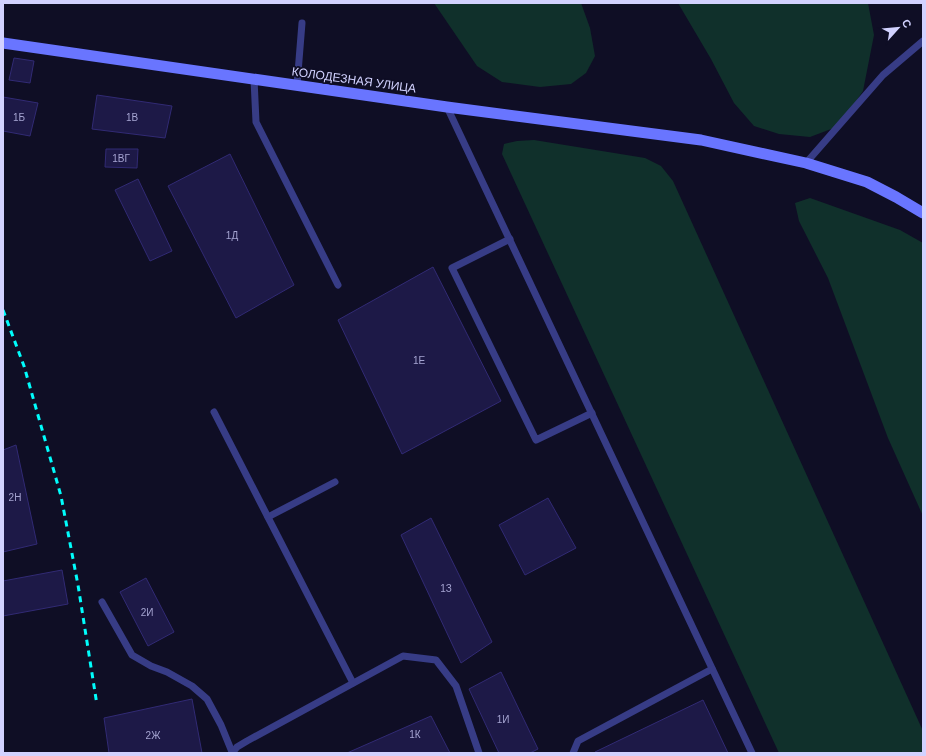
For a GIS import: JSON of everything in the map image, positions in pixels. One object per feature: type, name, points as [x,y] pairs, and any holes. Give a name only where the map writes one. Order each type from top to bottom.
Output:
[{"type":"main road","name":"КОЛОДЕЗНАЯ УЛИЦА","points":[[3,43],[447,106],[701,140],[806,163],[866,182],[923,213]]},
{"type":"lane","points":[[297,85],[302,23]]},
{"type":"lane","points":[[806,163],[883,75],[923,41]]},
{"type":"lane","points":[[254,79],[256,122],[338,285]]},
{"type":"lane","points":[[447,106],[752,753]]},
{"type":"lane","points":[[510,238],[452,268],[536,440],[592,413]]},
{"type":"lane","points":[[214,412],[353,683]]},
{"type":"lane","points":[[268,517],[336,482]]},
{"type":"lane","points":[[102,602],[132,655],[192,686],[207,699],[221,725],[232,753],[237,747],[246,741],[403,656],[436,660],[456,686],[479,753]]},
{"type":"lane","points":[[572,753],[578,741],[712,669]]},
{"type":"green space","points":[[434,3],[581,3],[590,28],[595,56],[586,73],[571,84],[540,87],[502,82],[477,66]]},
{"type":"green space","points":[[678,3],[868,3],[874,35],[863,91],[839,126],[810,137],[779,134],[754,126],[734,103],[711,59]]},
{"type":"green space","points":[[534,140],[645,158],[661,166],[673,181],[923,731],[923,753],[779,753],[502,154],[504,144],[517,141]]},
{"type":"green space","points":[[810,198],[900,230],[923,243],[923,516],[888,438],[828,278],[799,221],[795,203]]},
{"type":"building","points":[[14,58],[34,61],[30,83],[9,80]]},
{"type":"building","points":[[97,95],[172,106],[165,138],[92,129]]},
{"type":"building","points":[[3,97],[38,103],[30,136],[3,131]]},
{"type":"building","points":[[106,149],[138,149],[137,168],[105,167]]},
{"type":"building","points":[[230,154],[294,285],[236,318],[168,186]]},
{"type":"building","points":[[138,179],[172,251],[150,261],[115,190]]},
{"type":"building","points":[[433,267],[501,401],[402,454],[338,320]]},
{"type":"building","points":[[16,445],[37,544],[3,552],[3,450]]},
{"type":"building","points":[[548,498],[576,548],[525,575],[499,525]]},
{"type":"building","points":[[431,518],[492,642],[461,663],[401,535]]},
{"type":"building","points":[[62,570],[68,604],[3,616],[3,581]]},
{"type":"building","points":[[146,578],[174,632],[148,646],[120,592]]},
{"type":"building","points":[[501,672],[538,749],[530,753],[499,753],[469,689]]},
{"type":"building","points":[[192,699],[202,753],[109,753],[104,718]]},
{"type":"building","points":[[703,700],[728,753],[595,753],[595,752]]},
{"type":"building","points":[[431,716],[450,753],[347,753]]},
{"type":"railway","points":[[3,310],[24,366],[61,496],[78,585],[97,705]]}]
